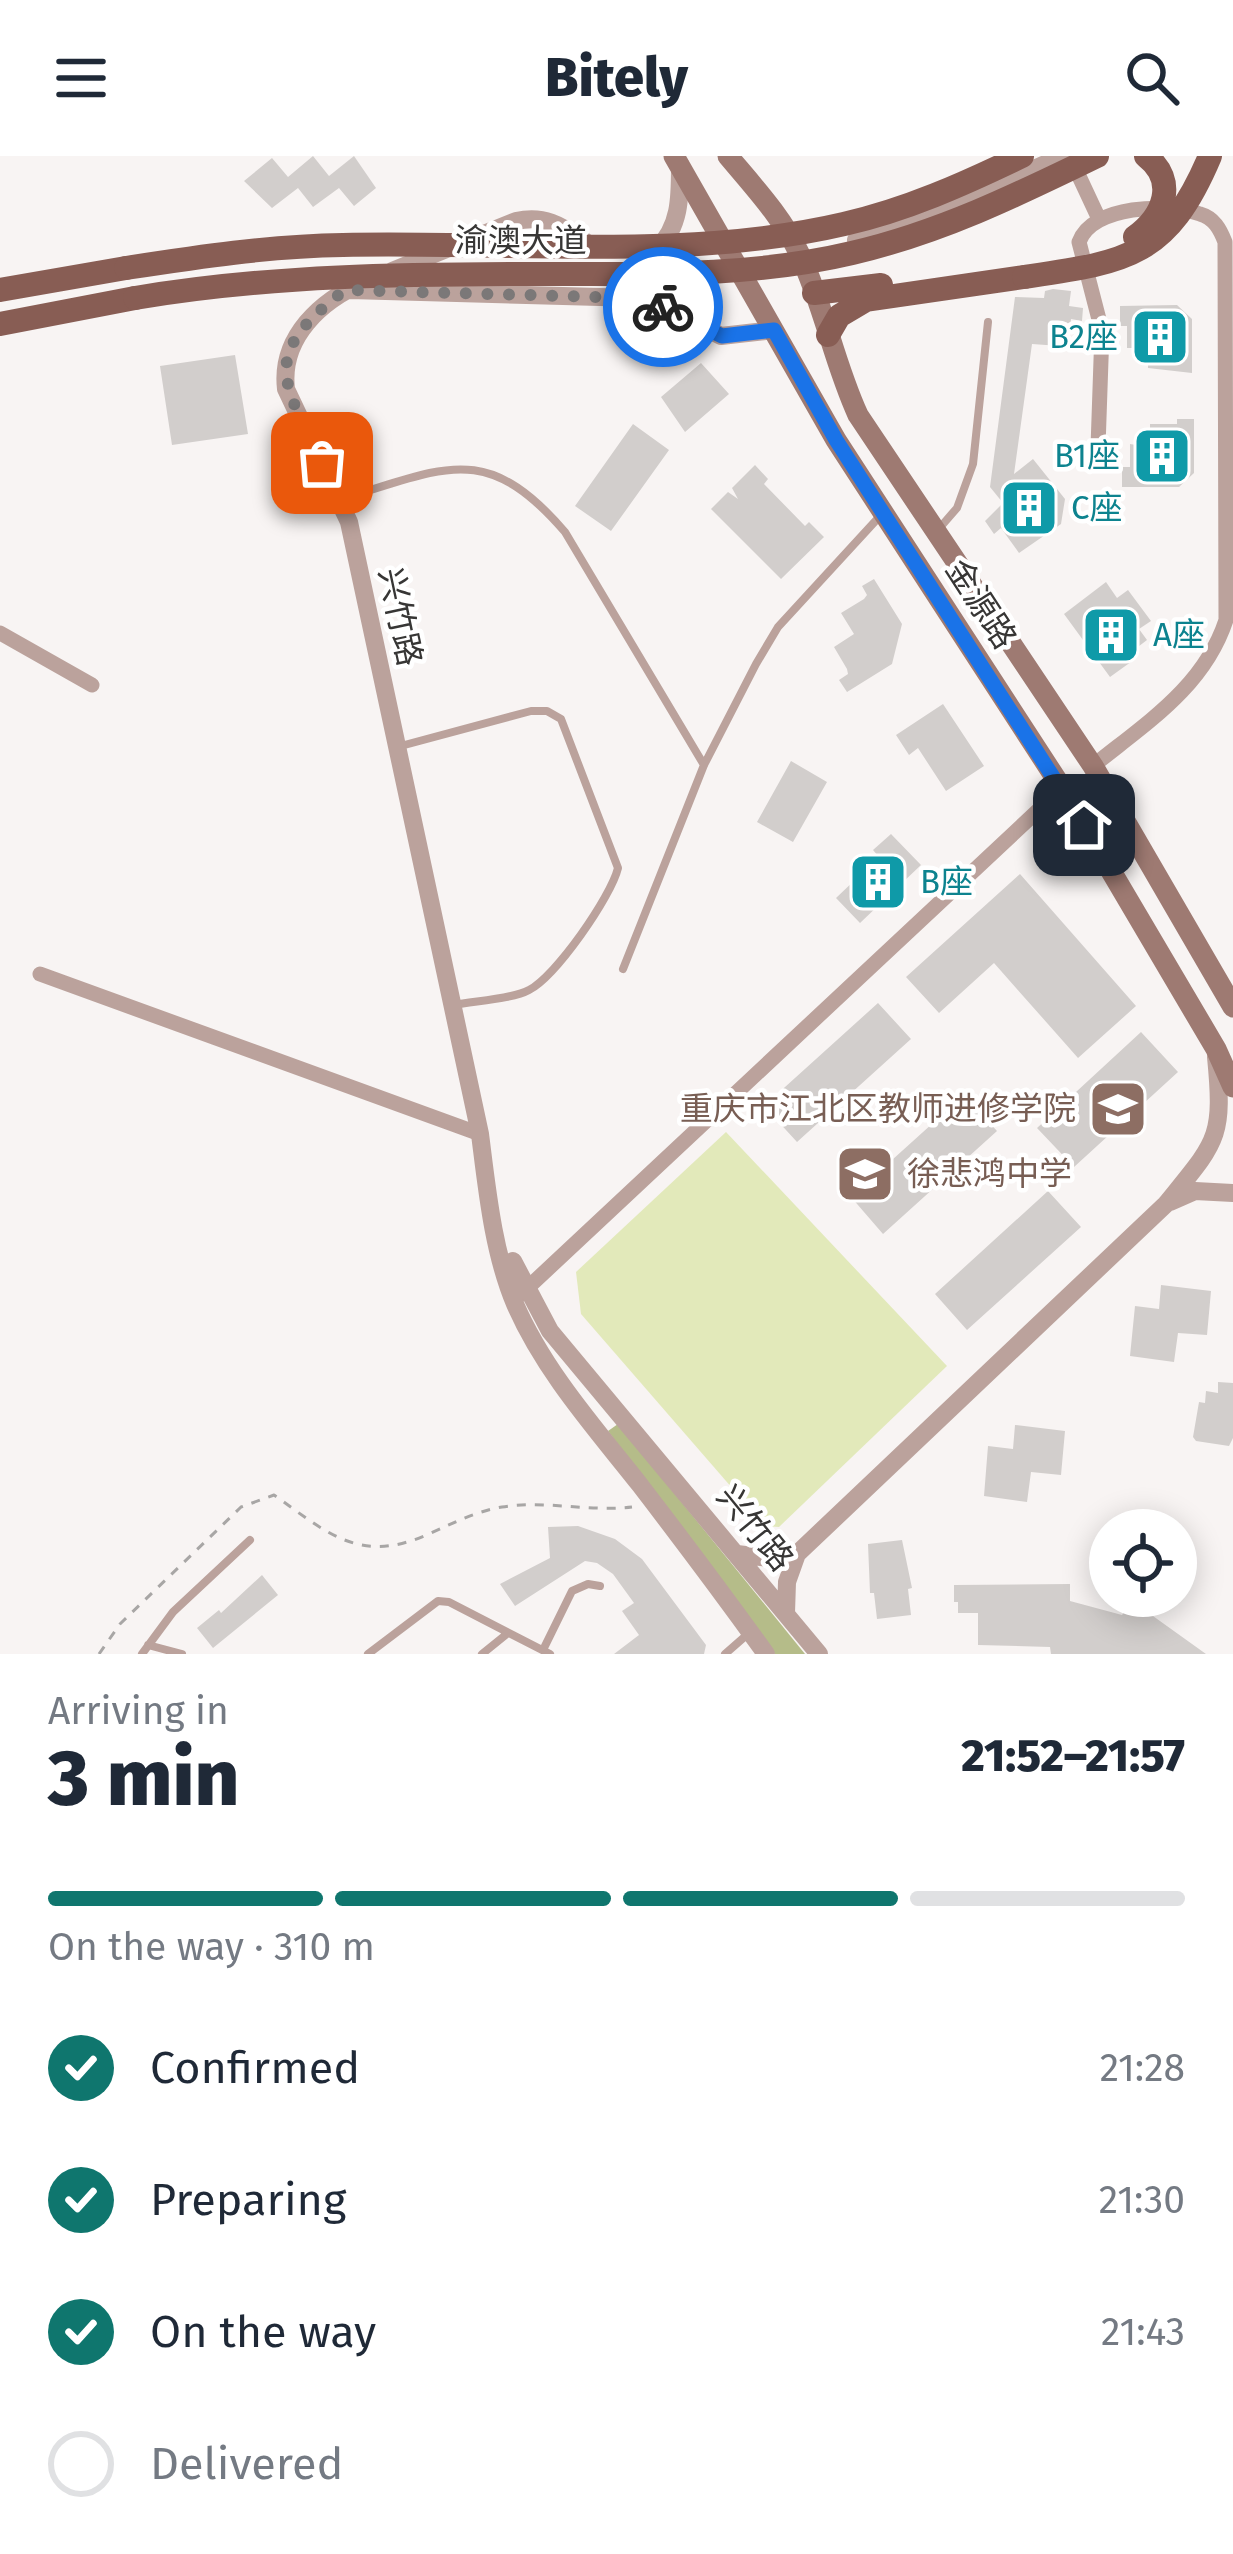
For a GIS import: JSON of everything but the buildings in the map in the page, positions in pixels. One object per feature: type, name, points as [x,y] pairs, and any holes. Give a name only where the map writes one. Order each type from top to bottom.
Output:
[{"type":"main road","name":"金源路","points":[[728,156],[770,206],[800,254],[840,376],[873,437],[1093,766],[1233,1006]]},
{"type":"main road","name":"渝澳大道","points":[[0,290],[278,248],[696,244],[771,236],[842,225],[912,205],[1022,156]]},
{"type":"main road","name":"渝澳大道","points":[[0,324],[210,285],[341,274],[700,274],[848,255],[925,234],[1097,156]]},
{"type":"main road","points":[[828,335],[839,316],[866,300],[1084,258],[1140,234],[1154,221],[1166,191],[1157,166],[1146,156]]},
{"type":"main road","points":[[814,293],[1091,267],[1155,240],[1177,220],[1192,199],[1210,156]]},
{"type":"main road","name":"金源路","points":[[677,159],[836,440],[1062,788],[1216,1048],[1233,1087]]},
{"type":"main road","points":[[836,440],[836,428],[846,419],[873,437]]},
{"type":"street","points":[[800,254],[897,229],[1066,156],[1099,219]]},
{"type":"street","name":"兴竹路","points":[[677,159],[676,218],[669,237],[652,254],[615,256],[550,219],[516,221],[345,290],[300,332],[288,349],[284,367],[286,389],[350,522],[480,1134],[489,1201],[533,1339],[577,1405],[766,1654]]},
{"type":"street","points":[[1093,766],[1164,710],[1205,667],[1226,620],[1231,593],[1225,242],[1212,220],[1199,213],[1143,208],[1099,219],[1081,234],[1079,242],[1102,332],[1099,447]]},
{"type":"street","points":[[345,290],[636,298],[654,302],[722,336],[774,330]]},
{"type":"street","points":[[0,633],[92,685]]},
{"type":"street","points":[[519,1296],[1062,788]]},
{"type":"street","points":[[40,974],[480,1134]]},
{"type":"street","points":[[786,1613],[787,1582],[797,1554],[1166,1204],[1206,1154],[1217,1132],[1221,1108],[1216,1048]]},
{"type":"street","points":[[1166,1204],[1195,1191],[1233,1193]]},
{"type":"street","name":"兴竹路","points":[[519,1296],[819,1654]]},
{"type":"street","points":[[737,1554],[769,1558],[797,1554]]},
{"type":"lane","points":[[936,532],[957,508],[973,464],[988,322]]},
{"type":"lane","points":[[340,500],[453,467],[488,470],[521,488],[565,532],[704,765]]},
{"type":"lane","points":[[623,969],[704,765],[778,627],[882,513]]},
{"type":"lane","points":[[398,747],[531,711],[547,711],[561,719],[618,868],[611,892],[565,955],[529,990],[453,1005]]},
{"type":"lane","points":[[145,1649],[198,1585],[250,1540]]},
{"type":"lane","points":[[368,1654],[438,1601],[449,1602],[547,1652],[572,1591],[588,1584],[600,1586]]},
{"type":"lane","points":[[725,1654],[750,1632]]},
{"type":"lane","points":[[482,1654],[508,1633]]},
{"type":"lane","points":[[145,1649],[182,1654]]},
{"type":"path","points":[[99,1654],[120,1624],[241,1507],[259,1497],[274,1495],[337,1539],[357,1547],[424,1536],[444,1523],[499,1508],[535,1503],[605,1510],[654,1504]]},
{"type":"green space","points":[[726,1132],[947,1366],[779,1527],[765,1526],[581,1314],[576,1272]]},
{"type":"green space","points":[[618,1424],[805,1654],[775,1654],[608,1431]]},
{"type":"way so far","points":[[322,463],[286,389],[284,367],[288,349],[300,332],[345,290],[636,298],[663,307]]},
{"type":"place","name":"B2座","points":[[1160,337]]},
{"type":"place","name":"B1座","points":[[1162,456]]},
{"type":"place","name":"C座","points":[[1029,508]]},
{"type":"place","name":"A座","points":[[1111,635]]},
{"type":"place","name":"B座","points":[[878,882]]},
{"type":"place","name":"重庆市江北区教师进修学院","points":[[1118,1109]]},
{"type":"place","name":"徐悲鸿中学","points":[[865,1174]]},
{"type":"route","points":[[663,307],[722,336],[774,330],[836,440],[1084,825]]}]
